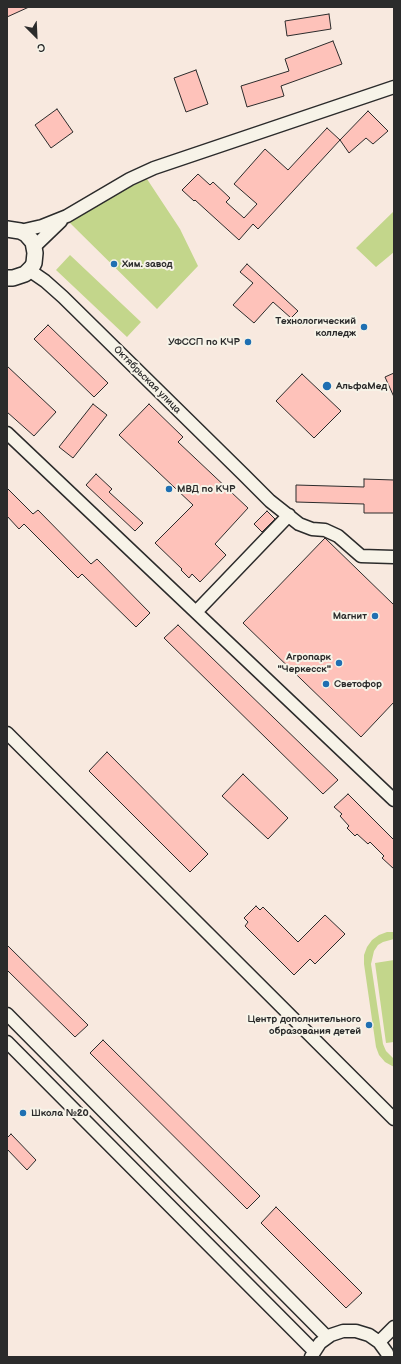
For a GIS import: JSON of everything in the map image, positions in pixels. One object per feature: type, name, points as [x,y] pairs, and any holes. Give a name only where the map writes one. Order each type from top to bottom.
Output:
[{"type":"main road","points":[[7,278],[20,276],[29,270],[34,262],[35,253],[30,238],[12,229]]},
{"type":"street","points":[[12,229],[42,226],[67,216],[130,179],[154,168],[394,87]]},
{"type":"street","points":[[34,247],[67,216]]},
{"type":"street","name":"Октябрьская улица","points":[[29,270],[45,281],[62,297],[270,501],[299,524],[312,529],[325,530],[338,536],[360,556],[394,557]]},
{"type":"street","points":[[7,433],[394,800]]},
{"type":"street","points":[[196,612],[289,515]]},
{"type":"street","points":[[7,733],[394,1119]]},
{"type":"street","points":[[7,1014],[328,1337]]},
{"type":"street","points":[[7,1042],[313,1354],[320,1343],[330,1335],[343,1331],[356,1331],[369,1335],[379,1342],[387,1353],[388,1357]]},
{"type":"street","points":[[379,1342],[394,1328]]},
{"type":"green space","points":[[147,179],[180,229],[198,266],[157,309],[70,223],[74,218],[109,197]]},
{"type":"green space","points":[[394,211],[394,252],[376,267],[356,248]]},
{"type":"green space","points":[[70,255],[141,322],[127,337],[56,270]]},
{"type":"green space","points":[[387,932],[394,932],[394,939],[378,945],[374,951],[371,964],[383,1044],[386,1051],[394,1059],[394,1067],[385,1062],[379,1055],[376,1047],[364,964],[364,955],[372,940]]},
{"type":"green space","points":[[394,960],[394,1042],[386,1043],[375,963]]},
{"type":"building","points":[[7,7],[29,7],[7,17]]},
{"type":"building","points":[[329,14],[331,29],[287,36],[285,21]]},
{"type":"building","points":[[333,41],[342,64],[281,86],[284,96],[247,107],[241,86],[289,71],[285,59]]},
{"type":"building","points":[[196,70],[208,104],[186,112],[174,78]]},
{"type":"building","points":[[57,109],[73,132],[51,148],[35,125]]},
{"type":"building","points":[[368,111],[388,131],[373,144],[366,138],[349,153],[340,140]]},
{"type":"building","points":[[327,128],[340,140],[258,229],[253,224],[239,240],[182,190],[198,174],[210,185],[213,182],[230,198],[226,202],[244,218],[257,204],[234,184],[265,149],[288,170]]},
{"type":"building","points":[[247,264],[298,311],[291,318],[273,302],[254,323],[233,305],[253,283],[240,272]]},
{"type":"building","points":[[48,325],[108,383],[94,397],[34,339]]},
{"type":"building","points":[[7,366],[56,412],[34,436],[7,412]]},
{"type":"building","points":[[394,373],[394,397],[385,377]]},
{"type":"building","points":[[302,374],[341,411],[314,438],[276,401]]},
{"type":"building","points":[[93,404],[107,415],[73,458],[59,447]]},
{"type":"building","points":[[149,404],[183,437],[178,442],[248,508],[215,544],[226,555],[200,582],[192,574],[189,578],[181,570],[182,569],[155,543],[193,505],[119,435]]},
{"type":"building","points":[[96,474],[112,489],[109,492],[143,523],[135,531],[86,485]]},
{"type":"building","points":[[364,479],[394,480],[394,513],[364,513],[364,504],[296,502],[296,485],[364,487]]},
{"type":"building","points":[[7,488],[33,514],[38,510],[91,564],[97,559],[150,613],[136,627],[82,574],[78,578],[24,524],[19,529],[7,516]]},
{"type":"building","points":[[267,511],[275,519],[262,532],[254,524]]},
{"type":"building","name":"Агропарк \"Черкесск\"","points":[[325,538],[394,605],[394,702],[361,737],[243,623]]},
{"type":"building","points":[[178,625],[338,780],[323,794],[164,638]]},
{"type":"building","points":[[107,752],[208,854],[190,872],[89,771]]},
{"type":"building","points":[[243,774],[288,818],[268,839],[222,796]]},
{"type":"building","points":[[348,794],[394,840],[394,869],[382,858],[384,856],[370,842],[368,844],[357,834],[355,836],[347,828],[349,826],[340,816],[342,814],[334,807]]},
{"type":"building","points":[[256,906],[260,910],[263,907],[298,942],[325,915],[345,934],[315,964],[310,959],[294,975],[245,926],[248,922],[244,918]]},
{"type":"building","points":[[7,945],[88,1025],[75,1037],[7,970]]},
{"type":"building","points":[[103,1040],[260,1196],[247,1209],[90,1053]]},
{"type":"building","points":[[11,1134],[36,1160],[27,1170],[7,1149],[7,1138]]},
{"type":"building","points":[[276,1207],[362,1293],[346,1308],[261,1223]]},
{"type":"place","name":"Хим. завод","points":[[114,264]]},
{"type":"place","name":"Технологический колледж","points":[[364,327]]},
{"type":"place","name":"УФССП по КЧР","points":[[248,342]]},
{"type":"place","name":"АльфаМед","points":[[327,386]]},
{"type":"place","name":"МВД по КЧР","points":[[169,489]]},
{"type":"place","name":"Магнит","points":[[375,616]]},
{"type":"place","name":"Агропарк \"Черкесск\"","points":[[339,663]]},
{"type":"place","name":"Светофор","points":[[326,684]]},
{"type":"place","name":"Центр дополнительного образования детей","points":[[369,1025]]},
{"type":"place","name":"Школа №20","points":[[23,1113]]}]
